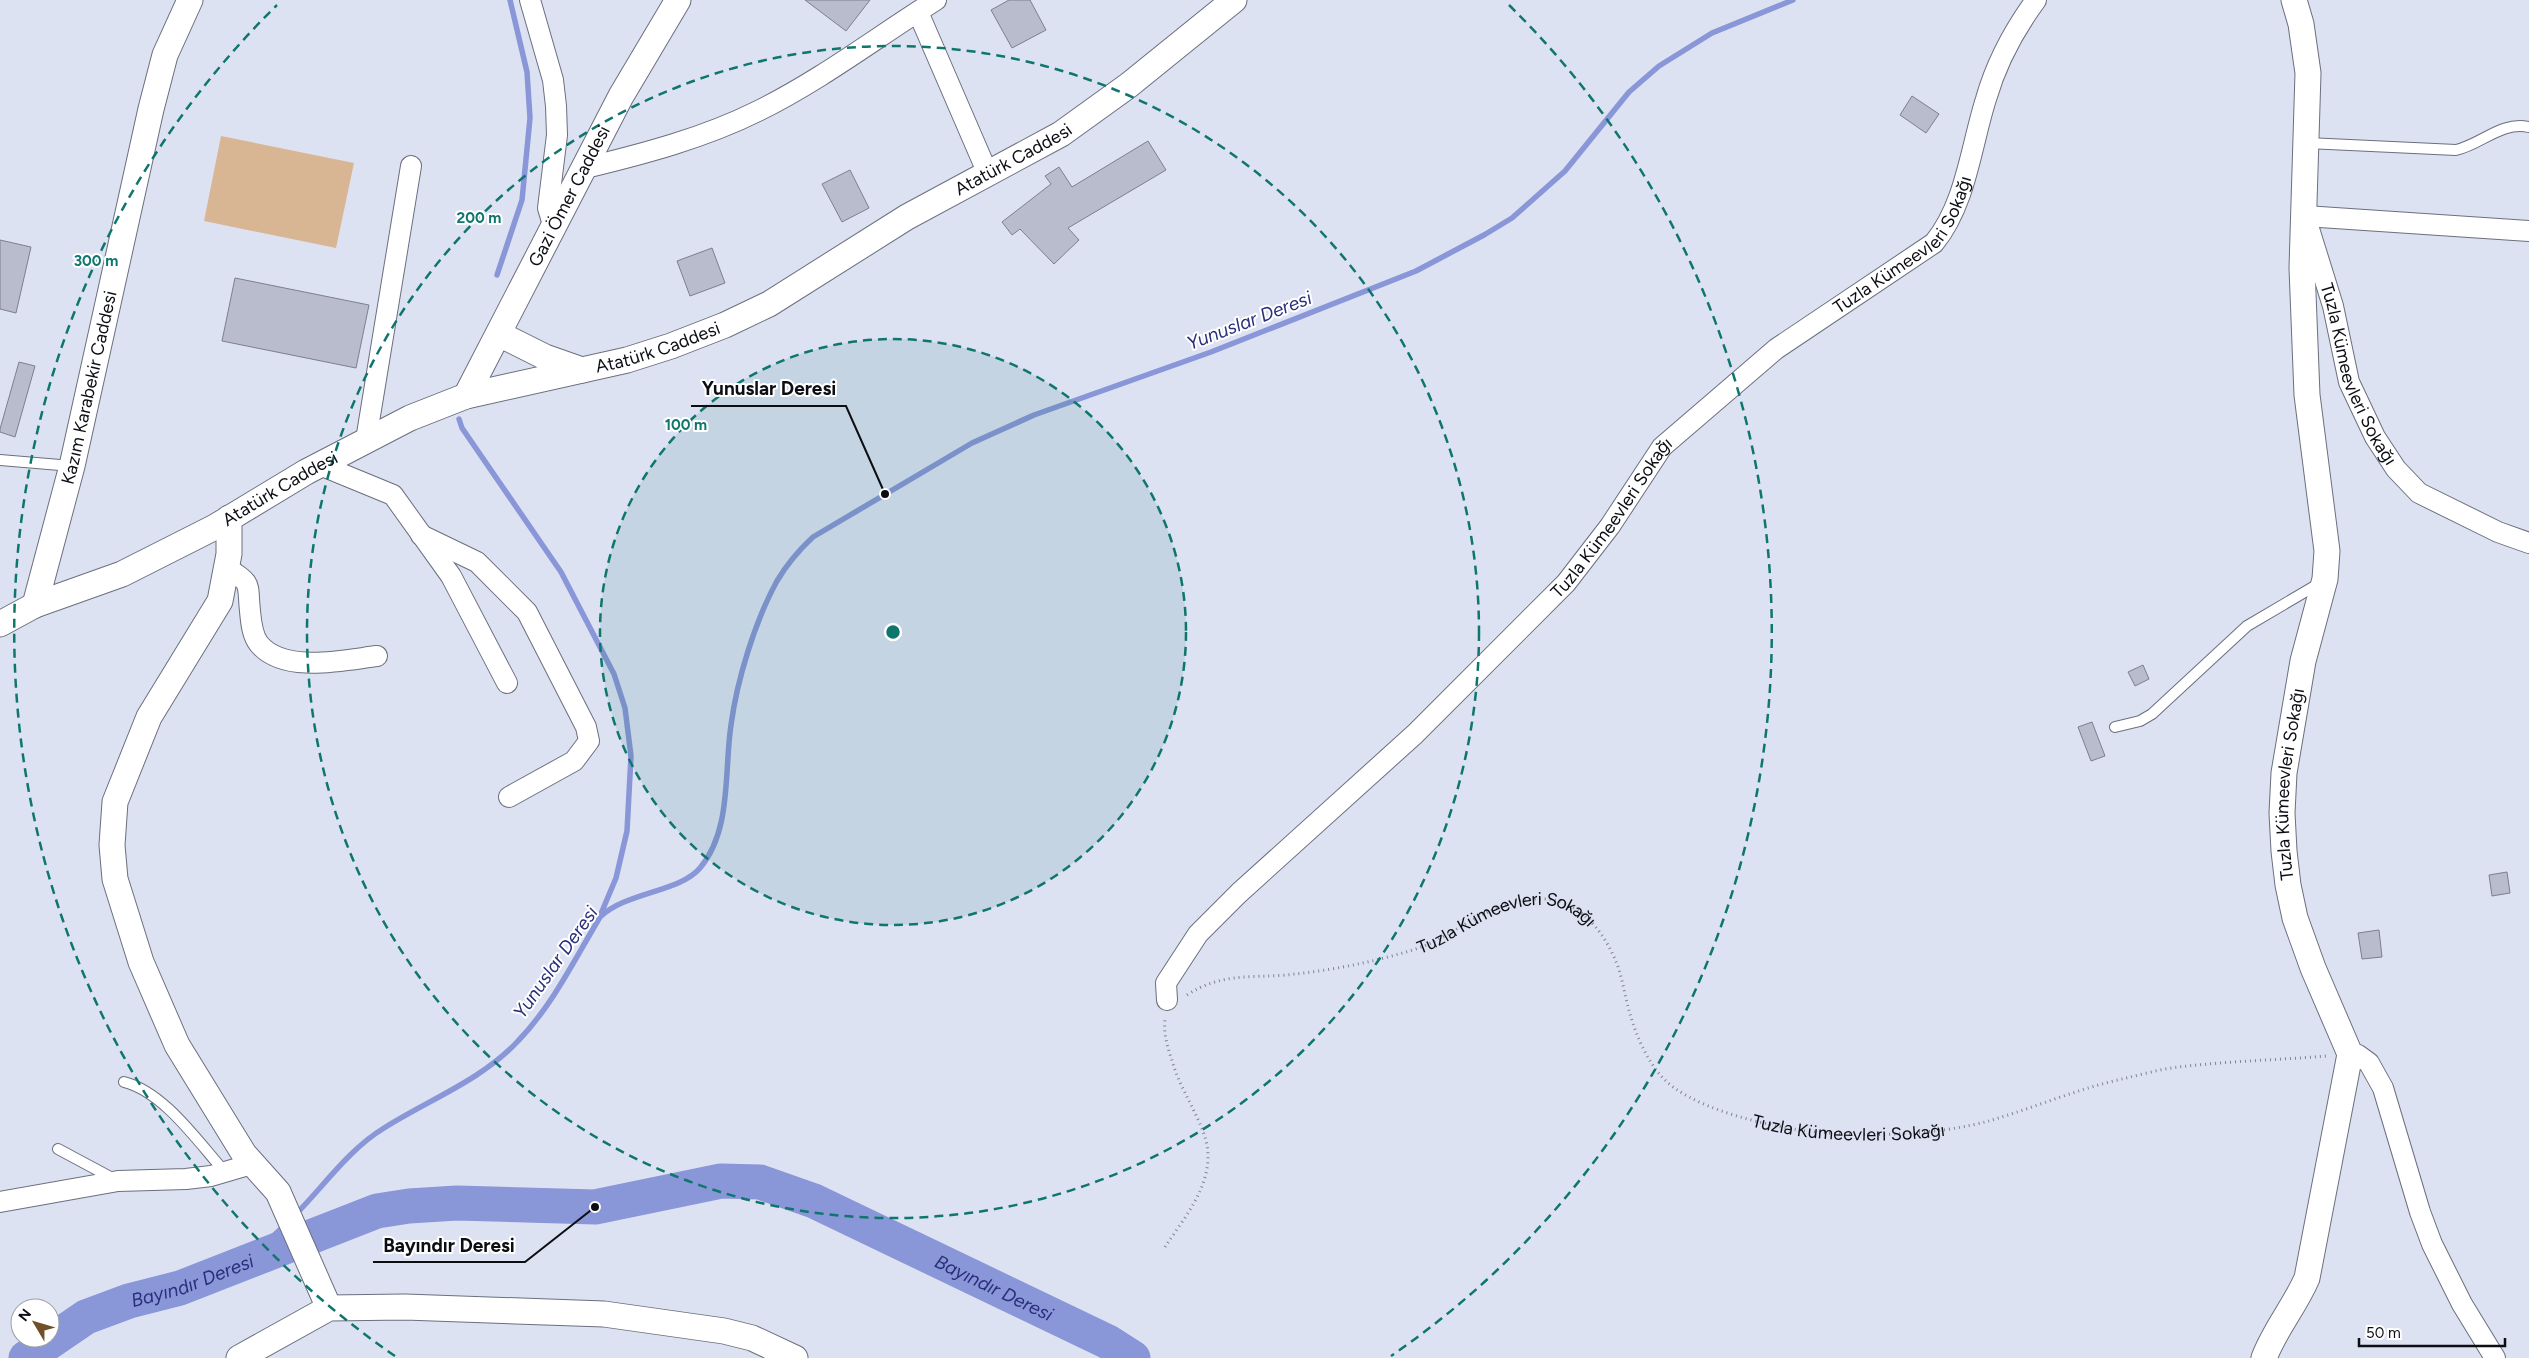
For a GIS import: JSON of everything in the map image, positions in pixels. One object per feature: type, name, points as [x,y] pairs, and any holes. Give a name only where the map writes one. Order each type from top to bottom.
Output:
[{"type":"street","name":"Kazım Karabekir Caddesi","points":[[35,605],[72,466],[151,109],[165,55],[190,0]]},
{"type":"street","points":[[530,0],[552,80],[556,106],[557,135],[548,208],[554,228]]},
{"type":"street","name":"Gazi Ömer Caddesi","points":[[466,396],[621,96],[678,0]]},
{"type":"street","points":[[584,168],[666,146],[757,112],[834,67],[936,0]]},
{"type":"street","name":"Atatürk Caddesi","points":[[0,624],[35,605],[122,574],[229,518],[320,465],[410,418],[466,396],[627,360],[671,346],[725,325],[769,304],[865,242],[1061,134],[1091,114],[1234,0]]},
{"type":"street","name":"Tuzla Kümeevleri Sokağı","points":[[1167,1000],[1166,983],[1198,934],[1239,893],[1415,734],[1566,583],[1610,526],[1643,473],[1662,448],[1776,350],[1934,243],[1946,227],[1956,204],[1986,97],[1998,66],[2019,24],[2036,0]]},
{"type":"street","name":"Tuzla Kümeevleri Sokağı","points":[[2294,0],[2306,50],[2307,143],[2302,268],[2307,395],[2327,551],[2325,580],[2303,661],[2293,712],[2284,772],[2282,813],[2288,886],[2296,918],[2313,968],[2350,1054]]},
{"type":"street","points":[[918,12],[988,174]]},
{"type":"street","points":[[366,440],[411,166]]},
{"type":"street","points":[[2305,216],[2529,231]]},
{"type":"street","name":"Tuzla Kümeevleri Sokağı","points":[[2305,216],[2333,306],[2349,382],[2375,437],[2396,469],[2419,493],[2498,532],[2529,544]]},
{"type":"street","points":[[499,334],[545,357],[582,370]]},
{"type":"street","points":[[320,465],[392,496],[451,576],[507,683]]},
{"type":"street","points":[[229,518],[229,554],[220,601],[148,718],[115,802],[112,845],[115,879],[141,962],[177,1045],[252,1164],[278,1192],[329,1308]]},
{"type":"street","points":[[421,535],[477,562],[528,612],[586,727],[589,741],[574,761],[509,797]]},
{"type":"street","points":[[226,568],[242,577],[249,588],[253,630],[258,643],[267,651],[290,660],[316,663],[377,656]]},
{"type":"street","points":[[2264,1358],[2269,1344],[2301,1293],[2307,1278],[2350,1054],[2358,1055],[2369,1063],[2383,1088],[2420,1212],[2432,1244],[2462,1304],[2494,1358]]},
{"type":"street","points":[[0,1202],[118,1181],[186,1179],[225,1172],[252,1164]]},
{"type":"street","points":[[239,1358],[329,1308],[406,1307],[604,1314],[724,1331],[752,1338],[795,1358]]},
{"type":"lane","points":[[2307,143],[2456,150],[2473,146],[2503,128],[2515,125],[2529,127]]},
{"type":"lane","points":[[0,460],[72,466]]},
{"type":"lane","points":[[2115,728],[2140,721],[2152,714],[2247,626],[2325,580]]},
{"type":"lane","points":[[124,1082],[135,1085],[158,1100],[225,1172]]},
{"type":"lane","points":[[58,1149],[118,1181]]},
{"type":"path","name":"Tuzla Kümeevleri Sokağı","points":[[1167,1000],[1177,1001],[1201,986],[1222,979],[1319,970],[1415,950],[1491,910],[1517,901],[1547,899],[1570,905],[1589,919],[1607,942],[1618,966],[1630,1017],[1640,1040],[1662,1078],[1684,1094],[1737,1117],[1801,1130],[1873,1134],[1938,1132],[1991,1120],[2063,1095],[2176,1067],[2350,1054]]},
{"type":"path","points":[[1164,1247],[1204,1184],[1209,1163],[1205,1137],[1180,1086],[1165,1041],[1163,1029],[1167,1000]]},
{"type":"shaded area","points":[[221,136],[354,163],[336,248],[204,221]]},
{"type":"building","points":[[805,0],[870,0],[846,31]]},
{"type":"building","points":[[1009,0],[1030,0],[1046,30],[1012,48],[991,10]]},
{"type":"building","points":[[1912,96],[1939,114],[1926,133],[1900,115]]},
{"type":"building","points":[[1148,141],[1166,170],[1068,228],[1079,240],[1054,264],[1020,229],[1012,235],[1002,222],[1051,184],[1045,176],[1059,167],[1072,187]]},
{"type":"building","points":[[850,170],[869,208],[842,222],[822,184]]},
{"type":"building","points":[[0,240],[31,247],[16,313],[0,309]]},
{"type":"building","points":[[712,248],[725,283],[690,296],[677,261]]},
{"type":"building","points":[[235,278],[369,305],[356,368],[222,341]]},
{"type":"building","points":[[19,362],[35,366],[15,437],[0,432],[0,429]]},
{"type":"building","points":[[2143,665],[2149,679],[2135,686],[2128,672]]},
{"type":"building","points":[[2092,722],[2105,756],[2091,761],[2078,727]]},
{"type":"building","points":[[2507,872],[2510,893],[2492,896],[2489,875]]},
{"type":"building","points":[[2379,930],[2382,957],[2362,959],[2358,933]]},
{"type":"waterway","points":[[497,275],[522,200],[530,118],[527,72],[510,0]]},
{"type":"waterway","name":"Yunuslar Deresi","points":[[295,1215],[348,1158],[371,1137],[454,1089],[504,1055],[542,1013],[600,917],[624,902],[680,882],[700,868],[710,853],[722,818],[731,725],[742,670],[754,632],[777,581],[794,557],[813,537],[972,443],[1034,415],[1211,352],[1416,271],[1484,235],[1512,218],[1565,171],[1629,92],[1659,66],[1712,33],[1793,0]]},
{"type":"waterway","points":[[459,419],[462,428],[561,572],[614,674],[625,708],[631,756],[627,831],[616,878],[600,916]]},
{"type":"waterway","name":"Bayındır Deresi","points":[[26,1358],[86,1317],[129,1301],[180,1288],[377,1211],[409,1206],[457,1203],[595,1207],[721,1181],[760,1182],[814,1201],[1108,1342],[1133,1358]]},
{"type":"waterway","name":"Yunuslar Deresi","points":[[249,1259],[286,1224]]},
{"type":"place","name":"Yunuslar Deresi","points":[[885,494]]},
{"type":"place","name":"Bayındır Deresi","points":[[595,1207]]}]
